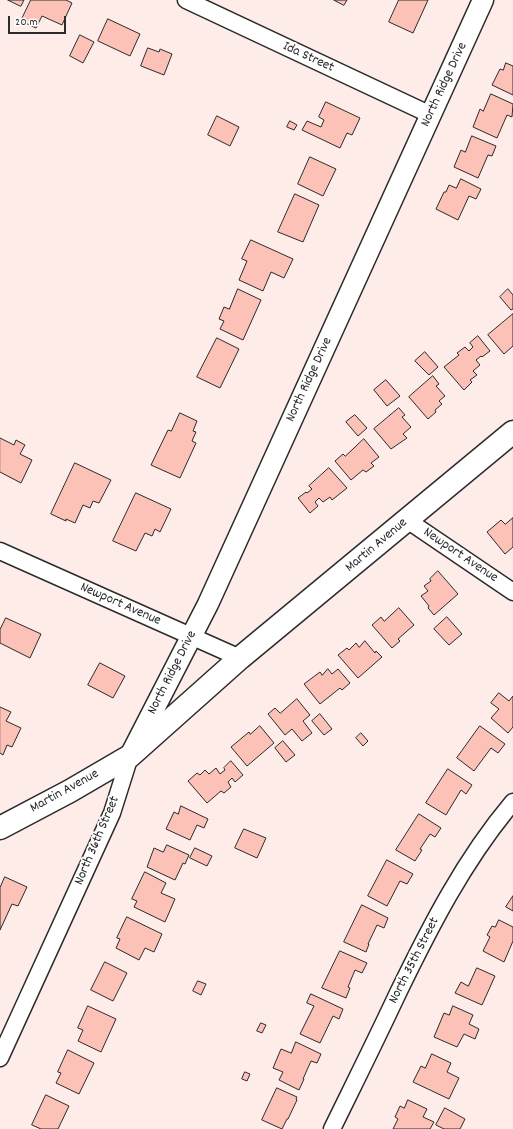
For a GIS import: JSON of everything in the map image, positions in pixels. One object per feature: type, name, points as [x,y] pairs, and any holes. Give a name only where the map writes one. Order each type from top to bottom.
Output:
[{"type":"main road","name":"Martin Avenue","points":[[240,658],[513,432]]},
{"type":"main road","points":[[130,756],[240,658]]},
{"type":"main road","name":"Martin Avenue","points":[[0,828],[70,791],[130,756]]},
{"type":"street","name":"Ida Street","points":[[186,0],[431,115]]},
{"type":"street","name":"North Ridge Drive","points":[[130,756],[192,637],[484,0]]},
{"type":"street","name":"Newport Avenue","points":[[407,520],[513,592]]},
{"type":"street","name":"Newport Avenue","points":[[0,551],[240,658]]},
{"type":"street","name":"North 36th Street","points":[[0,1058],[112,813],[130,756]]},
{"type":"street","name":"North 35th Street","points":[[332,1129],[429,930],[478,849],[513,802]]},
{"type":"building","points":[[8,0],[24,0],[21,6]]},
{"type":"building","points":[[31,0],[66,0],[72,3],[62,25],[42,16],[36,28],[21,21]]},
{"type":"building","points":[[334,0],[347,0],[344,5]]},
{"type":"building","points":[[399,0],[428,0],[413,33],[389,22]]},
{"type":"building","points":[[108,19],[140,34],[130,56],[98,41]]},
{"type":"building","points":[[80,35],[94,42],[83,63],[70,56]]},
{"type":"building","points":[[148,48],[159,52],[160,49],[172,54],[164,75],[141,66]]},
{"type":"building","points":[[506,63],[513,66],[513,95],[492,85],[500,69],[503,70]]},
{"type":"building","points":[[491,94],[513,104],[512,117],[507,115],[497,138],[473,127],[480,109],[483,111]]},
{"type":"building","points":[[326,102],[360,118],[352,135],[347,133],[340,148],[302,130],[307,121],[321,127],[324,120],[319,117]]},
{"type":"building","points":[[217,116],[239,127],[230,146],[208,135]]},
{"type":"building","points":[[290,121],[297,125],[294,130],[287,127]]},
{"type":"building","points":[[472,136],[496,146],[492,156],[488,155],[478,178],[454,167],[461,150],[465,152]]},
{"type":"building","points":[[310,157],[336,169],[323,196],[298,184]]},
{"type":"building","points":[[461,179],[481,189],[476,199],[469,196],[458,220],[436,209],[449,185],[456,188]]},
{"type":"building","points":[[295,194],[319,205],[303,242],[278,232]]},
{"type":"building","points":[[251,240],[293,259],[284,278],[271,272],[263,291],[239,280],[247,261],[242,259]]},
{"type":"building","points":[[238,289],[261,300],[243,340],[220,329],[224,321],[219,319],[224,307],[229,309]]},
{"type":"building","points":[[508,289],[513,295],[513,309],[511,310],[500,297]]},
{"type":"building","points":[[513,314],[513,346],[504,354],[488,335]]},
{"type":"building","points":[[478,336],[490,351],[476,360],[480,365],[473,371],[477,375],[470,380],[472,382],[464,390],[444,367],[459,355],[457,353],[465,347],[469,351],[473,347],[470,343]]},
{"type":"building","points":[[217,338],[239,349],[220,388],[197,377]]},
{"type":"building","points":[[425,352],[438,367],[429,375],[415,361]]},
{"type":"building","points":[[433,376],[439,384],[436,386],[445,396],[439,401],[442,404],[428,419],[409,397]]},
{"type":"building","points":[[386,380],[400,396],[387,406],[374,390]]},
{"type":"building","points":[[399,408],[405,415],[402,417],[411,427],[403,434],[407,438],[391,449],[374,429]]},
{"type":"building","points":[[180,413],[197,421],[193,431],[196,432],[192,441],[196,443],[180,478],[151,465],[168,430],[171,431]]},
{"type":"building","points":[[355,415],[367,428],[358,436],[346,422]]},
{"type":"building","points":[[0,438],[14,445],[16,440],[25,445],[20,454],[32,460],[21,483],[0,472]]},
{"type":"building","points":[[364,439],[379,457],[371,463],[374,466],[366,472],[363,470],[351,480],[335,461],[343,454],[345,456]]},
{"type":"building","points":[[75,463],[111,480],[99,503],[93,501],[90,508],[83,505],[75,523],[66,519],[66,521],[51,514]]},
{"type":"building","points":[[329,468],[347,488],[332,500],[330,497],[323,502],[319,498],[315,502],[318,506],[310,513],[298,498],[312,489],[309,486]]},
{"type":"building","points":[[136,493],[171,509],[160,532],[155,529],[152,536],[145,533],[136,551],[113,541]]},
{"type":"building","points":[[513,518],[513,547],[505,554],[487,532],[501,520],[505,524]]},
{"type":"building","points":[[438,571],[458,594],[434,615],[421,596],[428,591],[424,586],[431,581],[430,579]]},
{"type":"building","points":[[399,608],[414,625],[398,639],[400,641],[392,648],[372,625],[381,617],[384,621]]},
{"type":"building","points":[[447,617],[462,634],[449,645],[434,629]]},
{"type":"building","points":[[6,618],[41,634],[30,658],[0,643],[0,630]]},
{"type":"building","points":[[365,641],[375,653],[376,651],[382,657],[358,678],[338,655],[347,648],[349,650],[356,643],[359,647]]},
{"type":"building","points":[[100,663],[125,676],[113,698],[88,685]]},
{"type":"building","points":[[328,669],[332,674],[338,669],[350,683],[342,690],[340,688],[320,704],[304,684],[320,672],[322,675]]},
{"type":"building","points":[[499,693],[509,701],[513,696],[513,727],[508,733],[491,718],[499,709],[491,703]]},
{"type":"building","points":[[297,699],[310,715],[303,721],[312,733],[302,741],[292,729],[285,735],[268,714],[275,708],[280,713]]},
{"type":"building","points":[[0,707],[11,712],[6,721],[21,728],[12,747],[7,745],[3,755],[0,753]]},
{"type":"building","points":[[320,714],[332,729],[324,735],[312,721]]},
{"type":"building","points":[[260,726],[274,743],[247,766],[231,747],[249,732],[250,734]]},
{"type":"building","points":[[480,726],[505,744],[498,753],[491,748],[474,771],[457,758]]},
{"type":"building","points":[[361,733],[368,741],[363,746],[356,738]]},
{"type":"building","points":[[283,741],[295,755],[286,762],[275,748]]},
{"type":"building","points":[[231,761],[243,775],[235,782],[232,778],[228,782],[231,787],[224,793],[221,791],[207,803],[188,781],[197,773],[200,775],[205,770],[209,774],[216,768],[220,774],[225,770],[224,768]]},
{"type":"building","points":[[448,769],[472,785],[466,794],[461,790],[446,815],[426,803]]},
{"type":"building","points":[[181,806],[208,819],[204,828],[197,825],[190,840],[166,829],[174,812],[178,814]]},
{"type":"building","points":[[419,814],[441,828],[435,837],[430,834],[420,849],[422,850],[415,861],[396,850]]},
{"type":"building","points":[[244,829],[266,838],[257,858],[235,848]]},
{"type":"building","points":[[167,845],[189,855],[185,864],[183,863],[175,880],[147,867],[154,848],[163,852]]},
{"type":"building","points":[[195,848],[212,856],[207,866],[190,858]]},
{"type":"building","points":[[387,860],[413,874],[407,884],[400,881],[387,906],[368,896]]},
{"type":"building","points":[[145,872],[166,883],[161,893],[175,899],[165,922],[134,907],[137,901],[132,899]]},
{"type":"building","points":[[5,877],[27,887],[18,906],[12,904],[0,930],[0,888]]},
{"type":"building","points":[[513,896],[513,911],[506,907]]},
{"type":"building","points":[[362,905],[388,918],[384,928],[377,925],[366,952],[344,942]]},
{"type":"building","points":[[127,917],[162,934],[154,952],[145,948],[139,960],[116,948],[120,939],[117,938]]},
{"type":"building","points":[[499,920],[513,927],[513,941],[504,962],[483,951],[490,937],[487,935],[492,926],[495,927]]},
{"type":"building","points":[[340,951],[367,963],[362,973],[355,970],[348,987],[350,988],[346,998],[322,988]]},
{"type":"building","points":[[105,962],[127,973],[113,1001],[91,990]]},
{"type":"building","points":[[477,968],[495,976],[482,1005],[455,993],[461,982],[468,986]]},
{"type":"building","points":[[198,981],[206,984],[201,995],[193,991]]},
{"type":"building","points":[[311,994],[343,1009],[339,1019],[333,1016],[320,1043],[300,1034],[314,1006],[307,1003]]},
{"type":"building","points":[[88,1006],[116,1019],[101,1052],[78,1041],[83,1030],[78,1028]]},
{"type":"building","points":[[453,1006],[473,1015],[469,1024],[479,1029],[475,1039],[464,1034],[457,1047],[434,1037],[444,1013],[449,1015]]},
{"type":"building","points":[[261,1023],[266,1025],[262,1033],[257,1031]]},
{"type":"building","points":[[296,1042],[321,1054],[317,1063],[311,1061],[299,1090],[279,1080],[283,1072],[273,1068],[281,1049],[291,1053]]},
{"type":"building","points":[[68,1050],[94,1063],[79,1094],[56,1083],[61,1073],[58,1072]]},
{"type":"building","points":[[432,1054],[451,1063],[447,1072],[459,1078],[449,1099],[413,1082],[421,1066],[425,1068]]},
{"type":"building","points":[[245,1072],[250,1074],[247,1081],[242,1079]]},
{"type":"building","points":[[277,1088],[297,1097],[297,1100],[282,1129],[262,1120]]},
{"type":"building","points":[[46,1095],[69,1106],[58,1129],[41,1129],[32,1125]]},
{"type":"building","points":[[408,1100],[427,1109],[423,1117],[434,1122],[430,1129],[393,1129],[398,1119],[395,1117],[400,1106],[404,1108]]},
{"type":"building","points":[[445,1108],[465,1119],[460,1129],[444,1129],[436,1125]]}]
